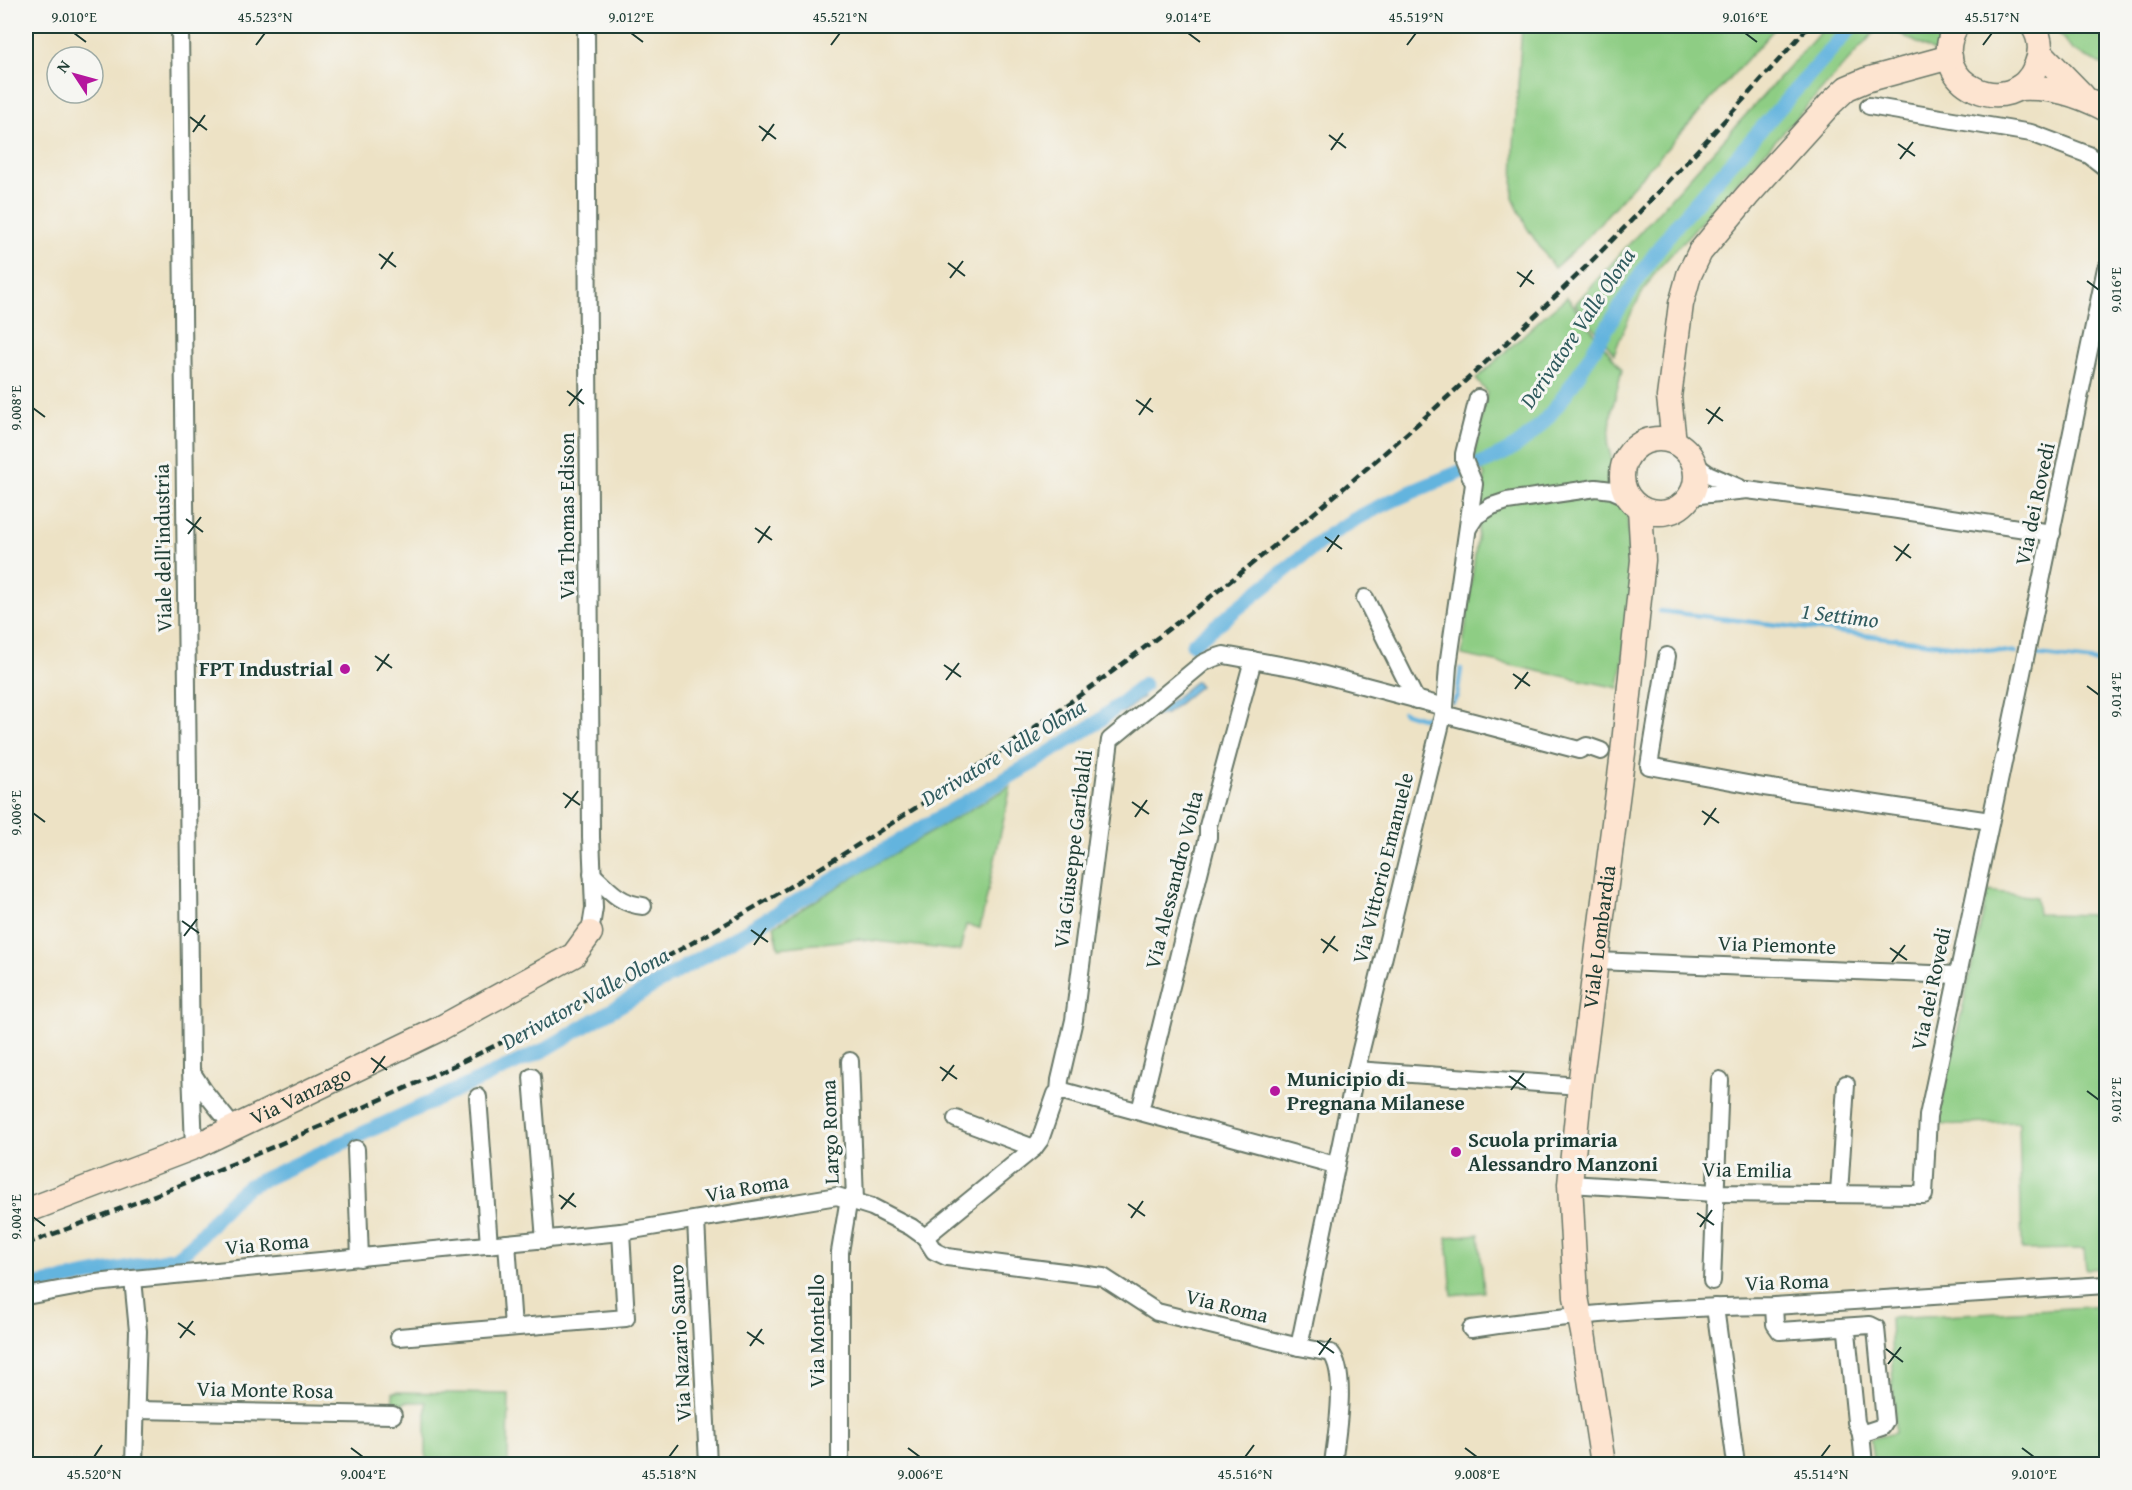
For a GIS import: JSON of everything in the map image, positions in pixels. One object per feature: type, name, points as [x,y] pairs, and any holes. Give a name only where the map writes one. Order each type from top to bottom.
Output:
[{"type":"street","name":"Viale dell'industria","points":[[180,26],[190,1070],[194,1147]]},
{"type":"street","name":"Via Thomas Edison","points":[[586,26],[591,837],[594,908],[590,933]]},
{"type":"street","points":[[2018,88],[2034,72],[2040,52],[2040,43],[2033,26]]},
{"type":"street","points":[[1952,28],[1950,57],[1962,81]]},
{"type":"street","points":[[2040,52],[2084,97]]},
{"type":"street","points":[[1674,442],[1669,397],[1681,304],[1689,275],[1700,252],[1747,196],[1847,88],[1866,80],[1950,57]]},
{"type":"street","points":[[1926,65],[1962,81],[1975,90],[1989,94],[1996,95],[2018,88],[2038,87],[2084,97],[2106,109]]},
{"type":"street","points":[[1869,106],[2031,133],[2089,154],[2106,168]]},
{"type":"street","name":"Via dei Rovedi","points":[[1924,1196],[1928,1116],[2106,268]]},
{"type":"street","points":[[1648,441],[1669,397]]},
{"type":"street","name":"Via Vittorio Emanuele","points":[[1299,1347],[1356,1070],[1444,710],[1448,666],[1474,484],[1464,460],[1478,398]]},
{"type":"street","points":[[1634,502],[1623,484],[1622,470],[1627,457],[1636,447],[1648,441],[1661,439],[1674,442],[1686,451],[1694,464],[1708,474],[1747,490]]},
{"type":"street","points":[[1467,529],[1476,516],[1492,506],[1508,501],[1596,488],[1612,490],[1652,513],[1664,513],[1679,507],[1690,496],[1696,480],[1694,464]]},
{"type":"street","points":[[1690,496],[1747,490],[2052,533]]},
{"type":"street","name":"Viale Lombardia","points":[[1603,1464],[1576,1298],[1570,1184],[1580,1086],[1623,753],[1643,560],[1634,502]]},
{"type":"street","name":"Viale Lombardia","points":[[1643,560],[1664,513]]},
{"type":"street","points":[[1365,598],[1416,700]]},
{"type":"street","name":"Via Giuseppe Garibaldi","points":[[925,1237],[1034,1148],[1040,1140],[1056,1094],[1059,1092],[1074,1020],[1110,741],[1203,663],[1224,655],[1302,669],[1416,700],[1579,750],[1587,746],[1601,751]]},
{"type":"street","points":[[1667,656],[1649,766],[1764,787],[1990,821]]},
{"type":"street","name":"Via Alessandro Volta","points":[[1140,1112],[1208,837],[1208,826],[1253,660]]},
{"type":"street","points":[[592,874],[619,899],[633,905],[643,906]]},
{"type":"street","name":"Via Vanzago","points":[[26,1211],[194,1147],[437,1030],[574,956],[590,933]]},
{"type":"street","name":"Via Piemonte","points":[[1596,960],[1957,975]]},
{"type":"street","name":"Largo Roma","points":[[849,1061],[852,1199]]},
{"type":"street","points":[[190,1070],[233,1128]]},
{"type":"street","points":[[1356,1070],[1580,1086]]},
{"type":"street","points":[[532,1077],[545,1240]]},
{"type":"street","points":[[1712,1281],[1720,1080]]},
{"type":"street","points":[[1839,1194],[1845,1084]]},
{"type":"street","points":[[1059,1092],[1063,1091],[1335,1165]]},
{"type":"street","points":[[478,1097],[489,1245]]},
{"type":"street","points":[[956,1119],[1034,1148]]},
{"type":"street","points":[[356,1149],[360,1257]]},
{"type":"street","name":"Via Emilia","points":[[1570,1184],[1715,1193],[1924,1196]]},
{"type":"street","name":"Via Roma","points":[[26,1296],[96,1283],[133,1279],[621,1232],[826,1196],[837,1196],[852,1199],[911,1227],[925,1237],[934,1251],[947,1257],[1103,1277],[1158,1312],[1331,1353],[1335,1358],[1340,1393],[1333,1464]]},
{"type":"street","name":"Via Montello","points":[[840,1464],[840,1252],[852,1199]]},
{"type":"street","name":"Via Nazario Sauro","points":[[696,1220],[708,1464]]},
{"type":"street","points":[[399,1337],[626,1317],[621,1232]]},
{"type":"street","points":[[507,1243],[513,1327]]},
{"type":"street","points":[[133,1279],[138,1332],[134,1464]]},
{"type":"street","name":"Via Roma","points":[[1471,1329],[1579,1316],[2106,1285]]},
{"type":"street","points":[[1773,1306],[1775,1324],[1780,1332],[1870,1325],[1876,1328],[1884,1422],[1882,1427],[1861,1434]]},
{"type":"street","points":[[1715,1307],[1736,1464]]},
{"type":"street","points":[[1844,1327],[1847,1332],[1856,1422],[1861,1434],[1864,1464]]},
{"type":"street","name":"Via Monte Rosa","points":[[135,1410],[393,1415]]},
{"type":"green space","points":[[1522,26],[1777,26],[1580,245],[1554,268],[1527,228],[1513,198]]},
{"type":"green space","points":[[1826,26],[1880,26],[1658,269],[1633,310],[1614,354],[1575,304]]},
{"type":"green space","points":[[1886,26],[1941,26],[1943,37],[1934,52]]},
{"type":"green space","points":[[2053,26],[2106,26],[2106,66],[2072,50]]},
{"type":"green space","points":[[1567,297],[1622,370],[1612,410],[1608,446],[1627,514],[1633,591],[1619,688],[1462,655],[1485,476],[1474,455],[1487,392],[1476,379]]},
{"type":"green space","points":[[1011,786],[980,928],[966,925],[960,951],[858,939],[779,948],[774,926]]},
{"type":"green space","points":[[1988,891],[2036,897],[2038,914],[2106,915],[2106,1268],[2086,1269],[2084,1249],[2022,1250],[2019,1122],[1937,1125]]},
{"type":"green space","points":[[1479,1234],[1484,1292],[1452,1295],[1447,1237]]},
{"type":"green space","points":[[2106,1306],[2106,1464],[1874,1464],[1870,1439],[1895,1433],[1890,1318]]},
{"type":"green space","points":[[393,1392],[509,1394],[508,1464],[426,1464],[426,1402],[404,1402],[403,1409],[393,1409]]},
{"type":"green space","points":[[1583,1462],[1583,1464],[1491,1464],[1491,1463]]},
{"type":"water","points":[[1196,681],[1200,686],[1166,714],[1157,716],[1152,714],[1161,709]]},
{"type":"water","points":[[1142,682],[1146,687],[1140,694],[1143,697],[1124,712],[1118,713],[1113,706]]},
{"type":"waterway","name":"Derivatore Valle Olona","points":[[1193,644],[1343,526],[1422,487],[1503,454],[1532,434],[1566,394],[1639,277],[1678,223],[1852,26]]},
{"type":"waterway","name":"1 Settimo","points":[[1660,611],[2016,653]]},
{"type":"waterway","name":"1 Settimo","points":[[2036,655],[2106,663]]},
{"type":"waterway","name":"1 Settimo","points":[[1453,702],[1457,696],[1461,669]]},
{"type":"waterway","name":"Derivatore Valle Olona","points":[[26,1287],[175,1258],[185,1251],[228,1204],[247,1187],[544,1050],[1036,761],[1095,724],[1144,685]]},
{"type":"waterway","name":"1 Settimo","points":[[1403,712],[1422,718],[1430,716]]},
{"type":"railway","points":[[26,1244],[301,1135],[481,1053],[569,1009],[743,914],[853,848],[962,778],[1068,704],[1171,627],[1273,547],[1372,464],[1468,378],[1594,259],[1688,161],[1809,26]]},
{"type":"place","name":"FPT Industrial","points":[[345,669]]},
{"type":"place","name":"Municipio di Pregnana Milanese","points":[[1275,1091]]},
{"type":"place","name":"Scuola primaria Alessandro Manzoni","points":[[1456,1152]]}]
